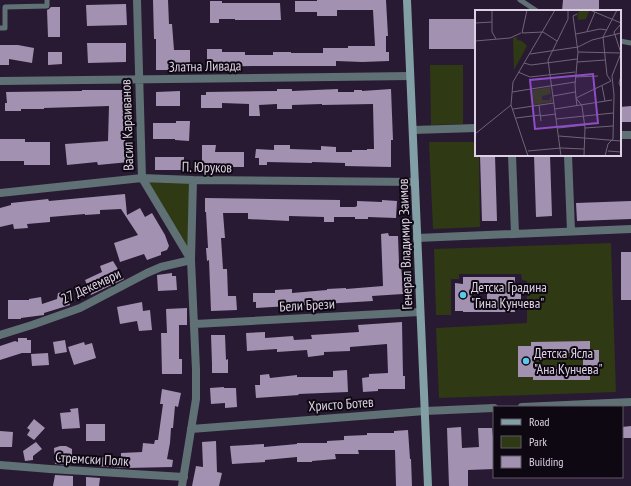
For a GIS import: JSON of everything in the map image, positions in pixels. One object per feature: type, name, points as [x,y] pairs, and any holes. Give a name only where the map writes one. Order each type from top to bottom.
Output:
[{"type":"street","name":"Васил Караиванов","points":[[137,0],[138,80],[142,178],[191,260]]},
{"type":"street","name":"Генерал Владимир Заимов","points":[[407,0],[428,486]]},
{"type":"street","name":"Златна Ливада","points":[[0,81],[410,76]]},
{"type":"street","points":[[413,130],[475,128]]},
{"type":"street","points":[[512,156],[515,234]]},
{"type":"street","points":[[568,156],[570,231]]},
{"type":"street","name":"П. Юруков","points":[[0,193],[142,178],[193,180],[415,182]]},
{"type":"street","name":"Васил Караиванов","points":[[182,486],[196,399],[195,324],[191,260],[193,180]]},
{"type":"street","points":[[417,238],[631,229]]},
{"type":"street","name":"27 Декември","points":[[0,335],[80,308],[161,267],[191,260]]},
{"type":"street","name":"Бели Брези","points":[[195,324],[420,312]]},
{"type":"street","points":[[544,406],[631,402]]},
{"type":"street","name":"Христо Ботев","points":[[191,429],[425,411],[493,408]]},
{"type":"street","name":"Стремски Полк","points":[[0,465],[50,470],[184,477]]},
{"type":"lane","points":[[0,28],[5,28],[5,7],[47,6],[47,0]]},
{"type":"lane","points":[[520,0],[535,10]]},
{"type":"lane","points":[[621,41],[631,43]]},
{"type":"green space","points":[[430,65],[463,65],[463,124],[431,125]]},
{"type":"green space","points":[[429,142],[475,142],[475,156],[479,156],[480,227],[433,229]]},
{"type":"green space","points":[[142,178],[193,180],[191,260]]},
{"type":"green space","points":[[611,243],[616,392],[439,398],[436,328],[527,323],[527,281],[522,280],[521,274],[459,274],[459,279],[451,279],[451,315],[436,315],[434,249]]},
{"type":"building","points":[[153,0],[168,0],[169,24],[172,24],[174,50],[190,50],[190,70],[156,70],[156,39],[154,39]]},
{"type":"building","points":[[386,0],[388,36],[386,36],[386,52],[389,52],[389,61],[336,61],[336,66],[207,67],[207,49],[222,49],[222,52],[245,52],[245,55],[273,55],[273,52],[323,53],[323,48],[375,46],[373,10],[337,10],[337,16],[317,16],[317,12],[295,12],[295,1]]},
{"type":"building","points":[[563,0],[599,0],[599,10],[562,10]]},
{"type":"building","points":[[210,1],[222,1],[222,3],[280,3],[281,20],[219,19],[219,23],[210,23]]},
{"type":"building","points":[[126,4],[127,25],[87,26],[86,5]]},
{"type":"building","points":[[51,7],[60,7],[60,37],[48,37],[47,10]]},
{"type":"building","points":[[429,19],[475,19],[475,49],[429,49]]},
{"type":"building","points":[[87,43],[126,43],[126,62],[88,63]]},
{"type":"building","points":[[0,45],[18,45],[34,48],[32,63],[9,59],[9,65],[0,65]]},
{"type":"building","points":[[48,52],[62,52],[62,64],[48,65]]},
{"type":"building","points":[[277,89],[292,89],[292,91],[338,89],[338,92],[354,92],[354,90],[362,91],[391,89],[393,140],[391,140],[391,167],[345,166],[345,163],[312,162],[267,162],[267,165],[259,165],[259,158],[255,158],[256,149],[274,150],[274,145],[290,145],[290,149],[321,150],[321,146],[336,147],[336,152],[352,152],[352,150],[374,149],[373,104],[292,105],[292,109],[277,109],[277,104],[259,105],[260,116],[249,116],[249,104],[222,103],[222,108],[201,108],[201,95],[206,95],[206,92],[277,91]]},
{"type":"building","points":[[123,90],[124,115],[126,115],[125,142],[127,142],[129,162],[98,165],[97,162],[67,165],[65,144],[108,141],[109,106],[21,109],[21,111],[5,111],[5,103],[7,103],[6,92]]},
{"type":"building","points":[[180,91],[180,106],[156,106],[156,92]]},
{"type":"building","points":[[631,106],[631,122],[621,122],[621,107]]},
{"type":"building","points":[[176,121],[190,121],[189,141],[175,139],[153,139],[153,123],[176,123]]},
{"type":"building","points":[[0,139],[25,139],[25,142],[50,142],[50,165],[24,165],[24,161],[0,161]]},
{"type":"building","points":[[202,145],[216,145],[215,152],[244,152],[244,167],[225,167],[225,164],[202,164]]},
{"type":"building","points":[[480,156],[495,156],[497,221],[482,221]]},
{"type":"building","points":[[534,156],[550,156],[552,216],[536,217]]},
{"type":"building","points":[[155,157],[184,157],[184,170],[155,170]]},
{"type":"building","points":[[125,194],[127,215],[140,208],[145,217],[152,213],[165,235],[169,246],[167,250],[161,252],[161,255],[147,260],[144,254],[120,262],[114,243],[138,235],[121,209],[100,210],[100,214],[50,217],[50,222],[27,224],[28,228],[14,229],[13,224],[0,227],[0,208],[11,205],[11,203]]},
{"type":"building","points":[[205,198],[340,200],[340,207],[355,207],[357,206],[357,201],[397,201],[396,218],[368,217],[368,219],[355,219],[355,217],[334,217],[334,222],[324,222],[324,217],[289,216],[289,221],[248,219],[248,213],[223,213],[225,238],[221,238],[223,269],[227,269],[228,296],[236,296],[237,310],[211,311],[209,260],[207,261],[206,248],[208,248]]},
{"type":"building","points":[[631,201],[631,219],[577,221],[576,203]]},
{"type":"building","points":[[388,233],[389,236],[398,236],[399,263],[401,263],[403,294],[372,296],[373,301],[256,308],[256,302],[253,302],[253,293],[275,293],[275,290],[292,289],[292,293],[327,289],[383,286],[381,234]]},
{"type":"building","points":[[621,252],[631,252],[631,300],[621,300]]},
{"type":"building","points":[[113,261],[124,279],[91,295],[85,280],[102,272],[100,266]]},
{"type":"building","points":[[172,273],[172,276],[176,276],[177,290],[158,291],[157,275]]},
{"type":"building","name":"Детска Градина \"Гина Кунчева\"","points":[[463,277],[515,277],[515,284],[521,284],[521,306],[514,306],[515,312],[455,311],[455,283],[463,284]],"holes":[[[472,287],[487,287],[487,302],[472,302]]]},
{"type":"building","points":[[67,291],[70,305],[44,313],[44,315],[21,319],[8,319],[8,300],[29,300],[41,297],[42,304],[57,299],[58,293]]},
{"type":"building","points":[[142,302],[143,311],[150,310],[152,330],[139,331],[137,321],[120,324],[117,307]]},
{"type":"building","points":[[187,308],[187,325],[179,325],[179,359],[182,359],[182,374],[162,374],[161,333],[167,333],[166,309]]},
{"type":"building","points":[[402,322],[403,376],[405,376],[405,389],[378,389],[378,391],[363,392],[362,378],[369,377],[369,374],[388,373],[387,344],[350,347],[350,351],[324,352],[324,355],[308,357],[307,350],[277,352],[277,349],[247,351],[246,333],[265,332],[265,338],[293,336],[294,340],[312,339],[311,335],[359,332],[358,325]]},
{"type":"building","points":[[211,335],[225,335],[228,373],[212,373]]},
{"type":"building","points":[[18,338],[27,338],[27,340],[31,340],[31,353],[22,353],[0,360],[0,346],[15,341],[18,342]]},
{"type":"building","points":[[65,340],[67,352],[55,354],[53,342]]},
{"type":"building","name":"Детска Ясла \"Ана Кунчева\"","points":[[590,341],[590,350],[599,350],[599,374],[590,374],[590,380],[533,380],[533,377],[518,377],[518,346],[531,346],[531,342]],"holes":[[[534,353],[583,353],[583,369],[534,369]]]},
{"type":"building","points":[[84,342],[85,345],[92,343],[96,358],[74,365],[68,347]]},
{"type":"building","points":[[48,353],[49,365],[32,366],[31,354]]},
{"type":"building","points":[[347,370],[348,392],[298,394],[299,395],[256,398],[255,385],[260,385],[260,375],[269,374],[270,378],[297,375],[297,377],[333,377],[333,371]]},
{"type":"building","points":[[210,388],[236,388],[237,407],[225,408],[225,403],[211,404]]},
{"type":"building","points":[[162,389],[181,393],[178,407],[175,406],[173,428],[171,428],[167,459],[173,460],[172,467],[126,468],[97,466],[97,457],[121,458],[121,453],[142,452],[143,443],[154,444],[155,440],[158,440],[163,404],[160,404]]},
{"type":"building","points":[[78,408],[80,428],[62,429],[60,413],[71,412],[70,409]]},
{"type":"building","points":[[34,419],[45,428],[34,440],[27,435],[30,430],[27,428]]},
{"type":"building","points":[[86,424],[105,424],[105,441],[86,441]]},
{"type":"building","points":[[631,426],[631,438],[623,438],[623,427]]},
{"type":"building","points":[[461,427],[462,448],[479,447],[478,428],[492,428],[493,469],[468,470],[468,486],[449,486],[447,428]]},
{"type":"building","points":[[408,430],[412,486],[396,486],[395,450],[358,450],[359,454],[335,454],[336,459],[312,462],[297,462],[297,457],[265,460],[265,462],[232,464],[230,446],[264,444],[264,447],[297,443],[327,443],[327,441],[344,440],[344,436],[367,435],[367,433],[394,433],[394,431]]},
{"type":"building","points":[[0,431],[13,432],[12,447],[0,447]]},
{"type":"building","points":[[216,441],[217,472],[222,473],[219,486],[192,486],[196,466],[203,467],[202,442]]},
{"type":"building","points":[[36,442],[42,449],[33,456],[33,460],[25,461],[23,451]]},
{"type":"building","points":[[66,446],[72,449],[72,458],[68,458],[69,465],[55,464],[54,448]]},
{"type":"building","points":[[55,475],[73,476],[73,486],[53,486]]},
{"type":"building","points":[[86,477],[100,478],[99,486],[86,486]]},
{"type":"place","name":"Детска Градина \"Гина Кунчева\"","points":[[463,295]]},
{"type":"place","name":"Детска Ясла \"Ана Кунчева\"","points":[[526,361]]}]
